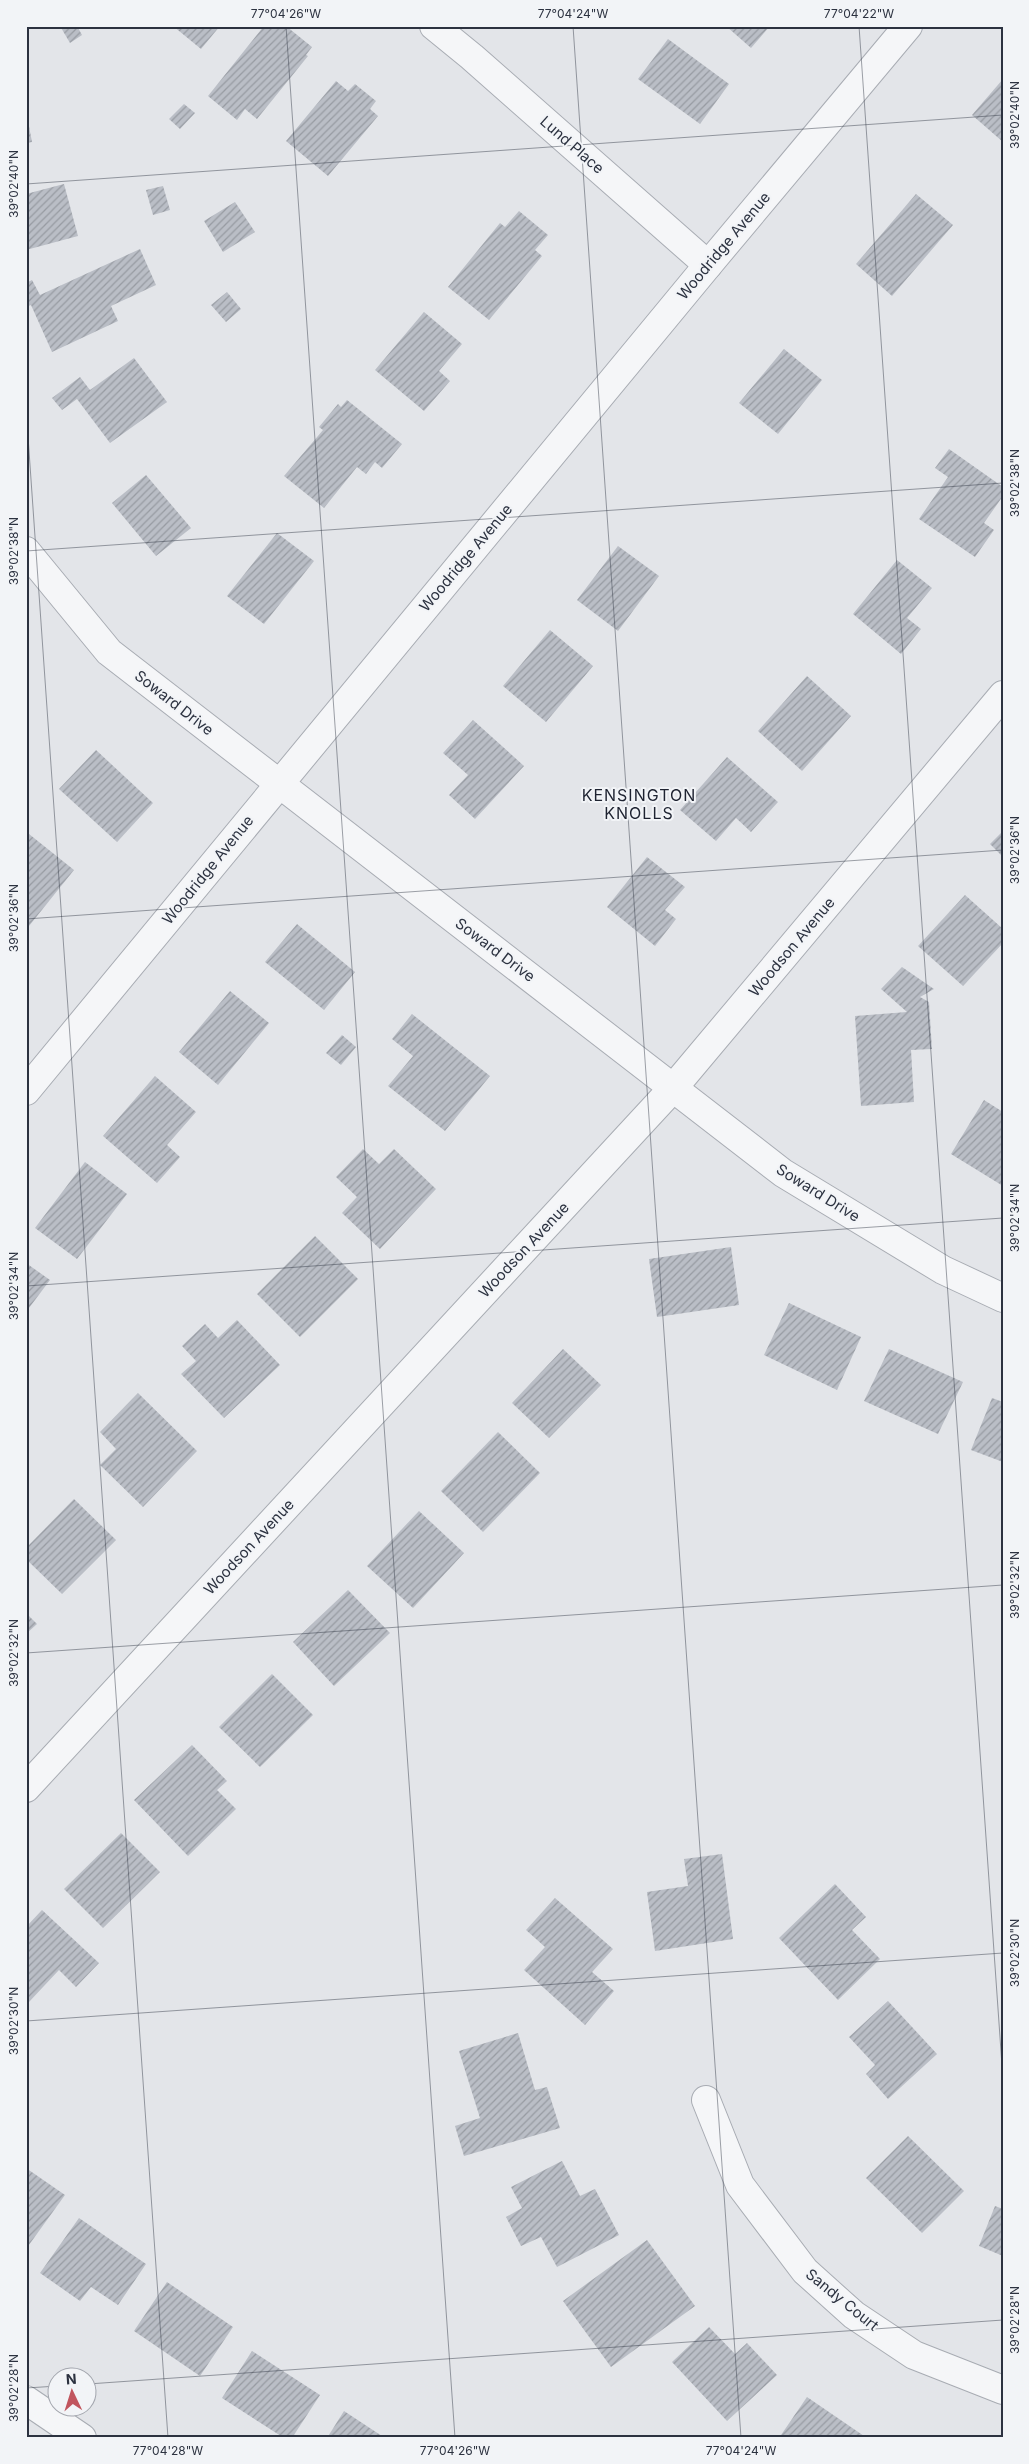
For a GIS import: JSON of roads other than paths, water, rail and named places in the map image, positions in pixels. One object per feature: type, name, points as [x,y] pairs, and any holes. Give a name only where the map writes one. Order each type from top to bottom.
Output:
[{"type":"street","name":"Lund Place","points":[[434,26],[472,57],[708,265]]},
{"type":"street","name":"Woodridge Avenue","points":[[26,1091],[708,265],[908,26]]},
{"type":"street","name":"Soward Drive","points":[[26,551],[109,652],[783,1173],[943,1270],[1003,1298]]},
{"type":"street","name":"Woodson Avenue","points":[[26,1788],[674,1087],[1003,695]]},
{"type":"street","name":"Sandy Court","points":[[706,2100],[740,2185],[804,2271],[854,2315],[914,2355],[1003,2390]]},
{"type":"street","points":[[26,2400],[82,2438]]},
{"type":"district","name":"KENSINGTON KNOLLS","points":[[639,804]]}]
